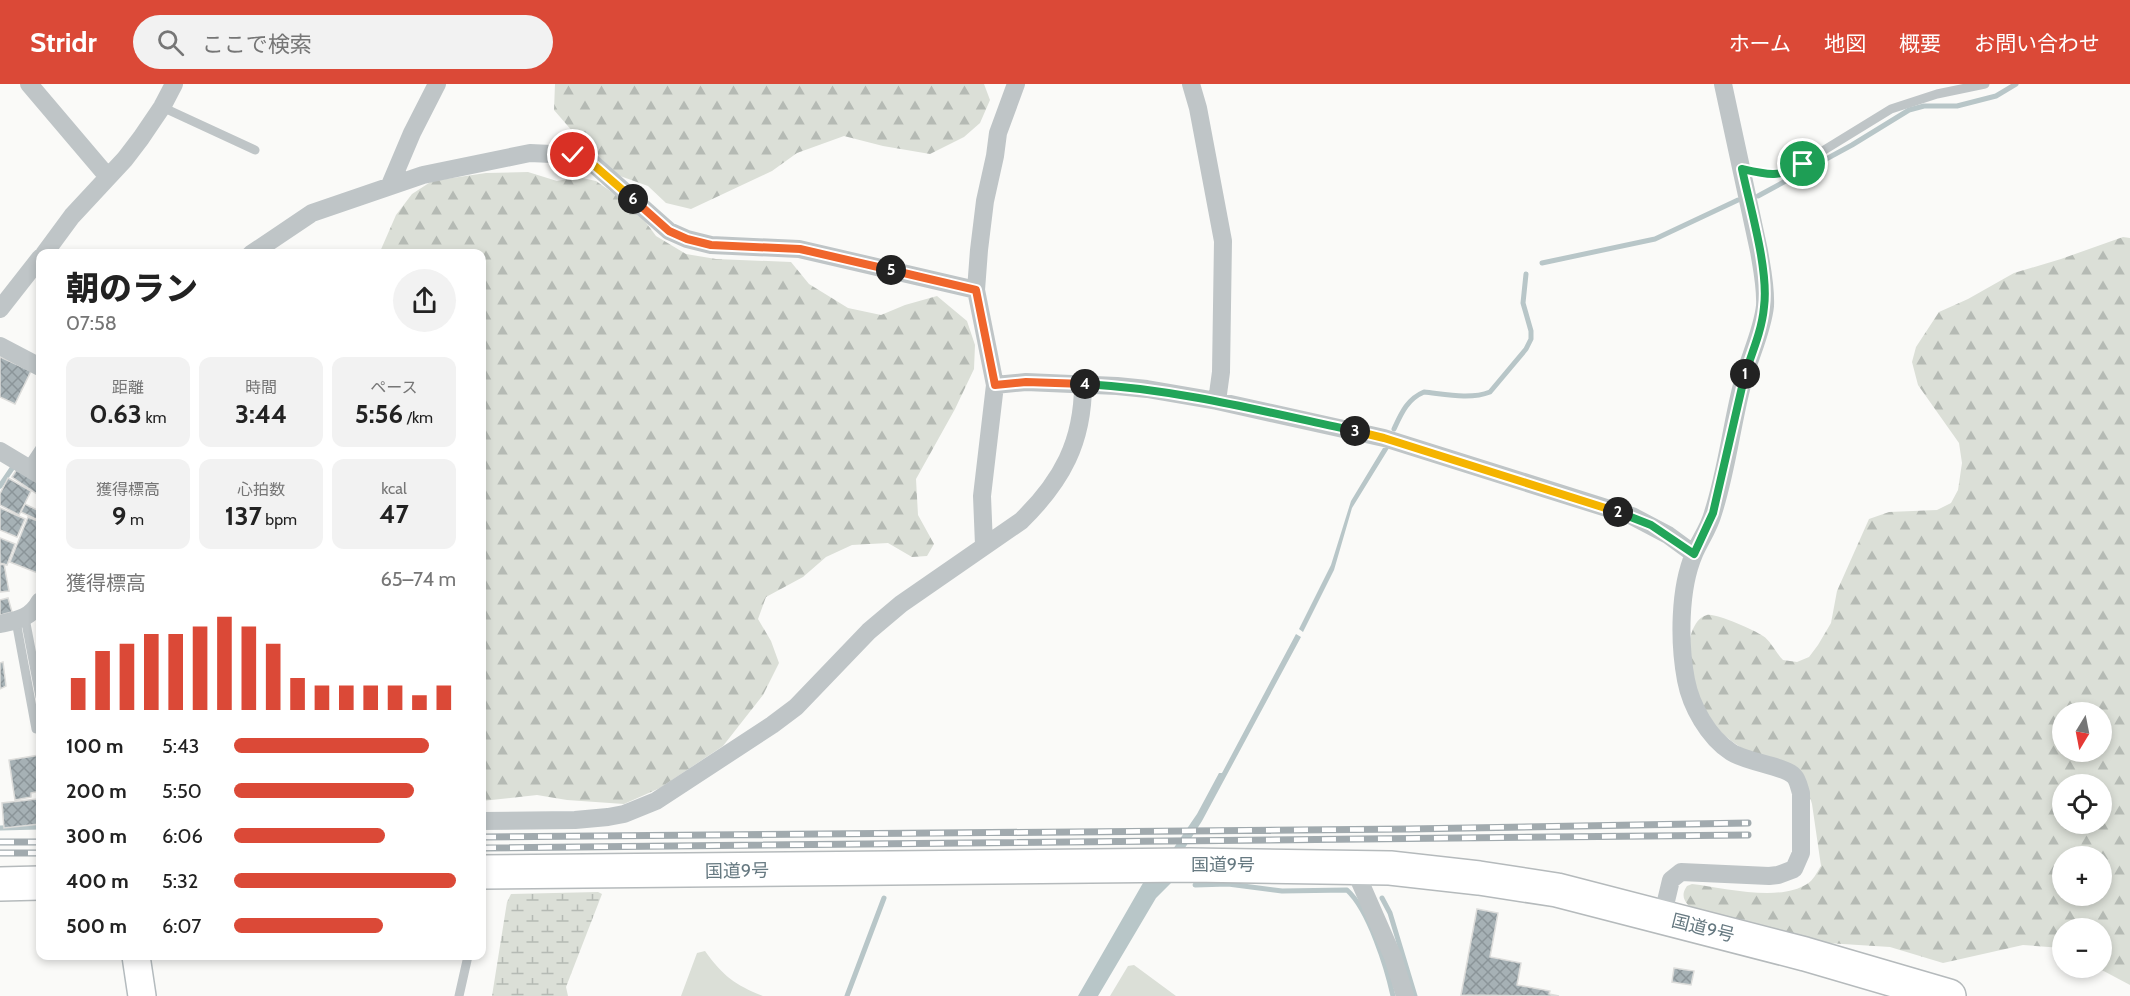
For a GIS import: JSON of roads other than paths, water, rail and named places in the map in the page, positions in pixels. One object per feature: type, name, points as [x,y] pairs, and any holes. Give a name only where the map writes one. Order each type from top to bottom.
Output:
[{"type":"highway","name":"国道9号","points":[[486,875],[1190,865],[1353,866],[1437,872],[1557,890],[1805,954],[1949,996]]},
{"type":"highway","points":[[0,884],[36,883]]},
{"type":"street","points":[[29,84],[108,177]]},
{"type":"street","points":[[48,249],[72,216],[141,138],[174,84]]},
{"type":"street","points":[[390,185],[437,84]]},
{"type":"street","points":[[984,545],[982,496],[995,385],[976,290],[985,201],[998,133],[1016,84]]},
{"type":"street","points":[[1191,84],[1223,241],[1221,372],[1217,401]]},
{"type":"street","points":[[1662,918],[1671,880],[1681,872],[1778,875],[1794,869],[1800,853],[1801,793],[1794,776],[1730,751],[1707,728],[1690,695],[1683,663],[1682,620],[1686,581],[1694,554],[1713,513],[1741,386],[1764,309],[1764,277],[1723,84]]},
{"type":"street","points":[[258,249],[312,213],[390,185],[427,174],[530,153],[573,155],[588,160],[669,231],[687,239],[711,245],[800,249],[976,290]]},
{"type":"street","points":[[0,309],[36,263]]},
{"type":"street","points":[[0,346],[36,365]]},
{"type":"street","points":[[995,385],[1026,382],[1147,388],[1384,438],[1632,516],[1668,535],[1694,554]]},
{"type":"street","points":[[486,821],[575,820],[624,814],[656,801],[772,725],[796,706],[869,631],[901,604],[1021,521],[1063,471],[1078,429],[1083,402],[1083,384]]},
{"type":"street","points":[[0,451],[34,471]]},
{"type":"street","points":[[14,621],[33,611],[36,607]]},
{"type":"street","points":[[1353,866],[1394,957],[1405,996]]},
{"type":"street","points":[[137,960],[142,996]]},
{"type":"lane","points":[[1742,169],[1766,175],[1779,175],[1790,171],[1891,109],[1937,94],[1985,84]]},
{"type":"lane","points":[[162,107],[255,150]]},
{"type":"lane","points":[[14,621],[36,685]]},
{"type":"lane","points":[[14,621],[36,729]]},
{"type":"lane","points":[[459,996],[467,960]]},
{"type":"waterway","points":[[1758,196],[1852,145],[1909,110],[1924,106],[1957,106],[1996,96],[2016,84]]},
{"type":"waterway","points":[[1542,263],[1655,239],[1738,200]]},
{"type":"waterway","points":[[1394,429],[1409,403],[1424,392],[1466,396],[1490,392],[1526,349],[1531,339],[1523,303],[1526,274]]},
{"type":"waterway","points":[[0,486],[13,467]]},
{"type":"waterway","points":[[0,828],[36,827]]},
{"type":"waterway","points":[[1195,885],[1228,884],[1282,891],[1347,890],[1363,911],[1370,925],[1382,955],[1393,996]]},
{"type":"waterway","points":[[847,996],[884,898]]},
{"type":"waterway","points":[[1382,898],[1390,913],[1415,996]]},
{"type":"railway","points":[[486,837],[1409,829],[1748,823]]},
{"type":"railway","points":[[486,848],[1748,835]]},
{"type":"railway","points":[[0,842],[36,842]]},
{"type":"railway","points":[[0,853],[36,853]]}]
